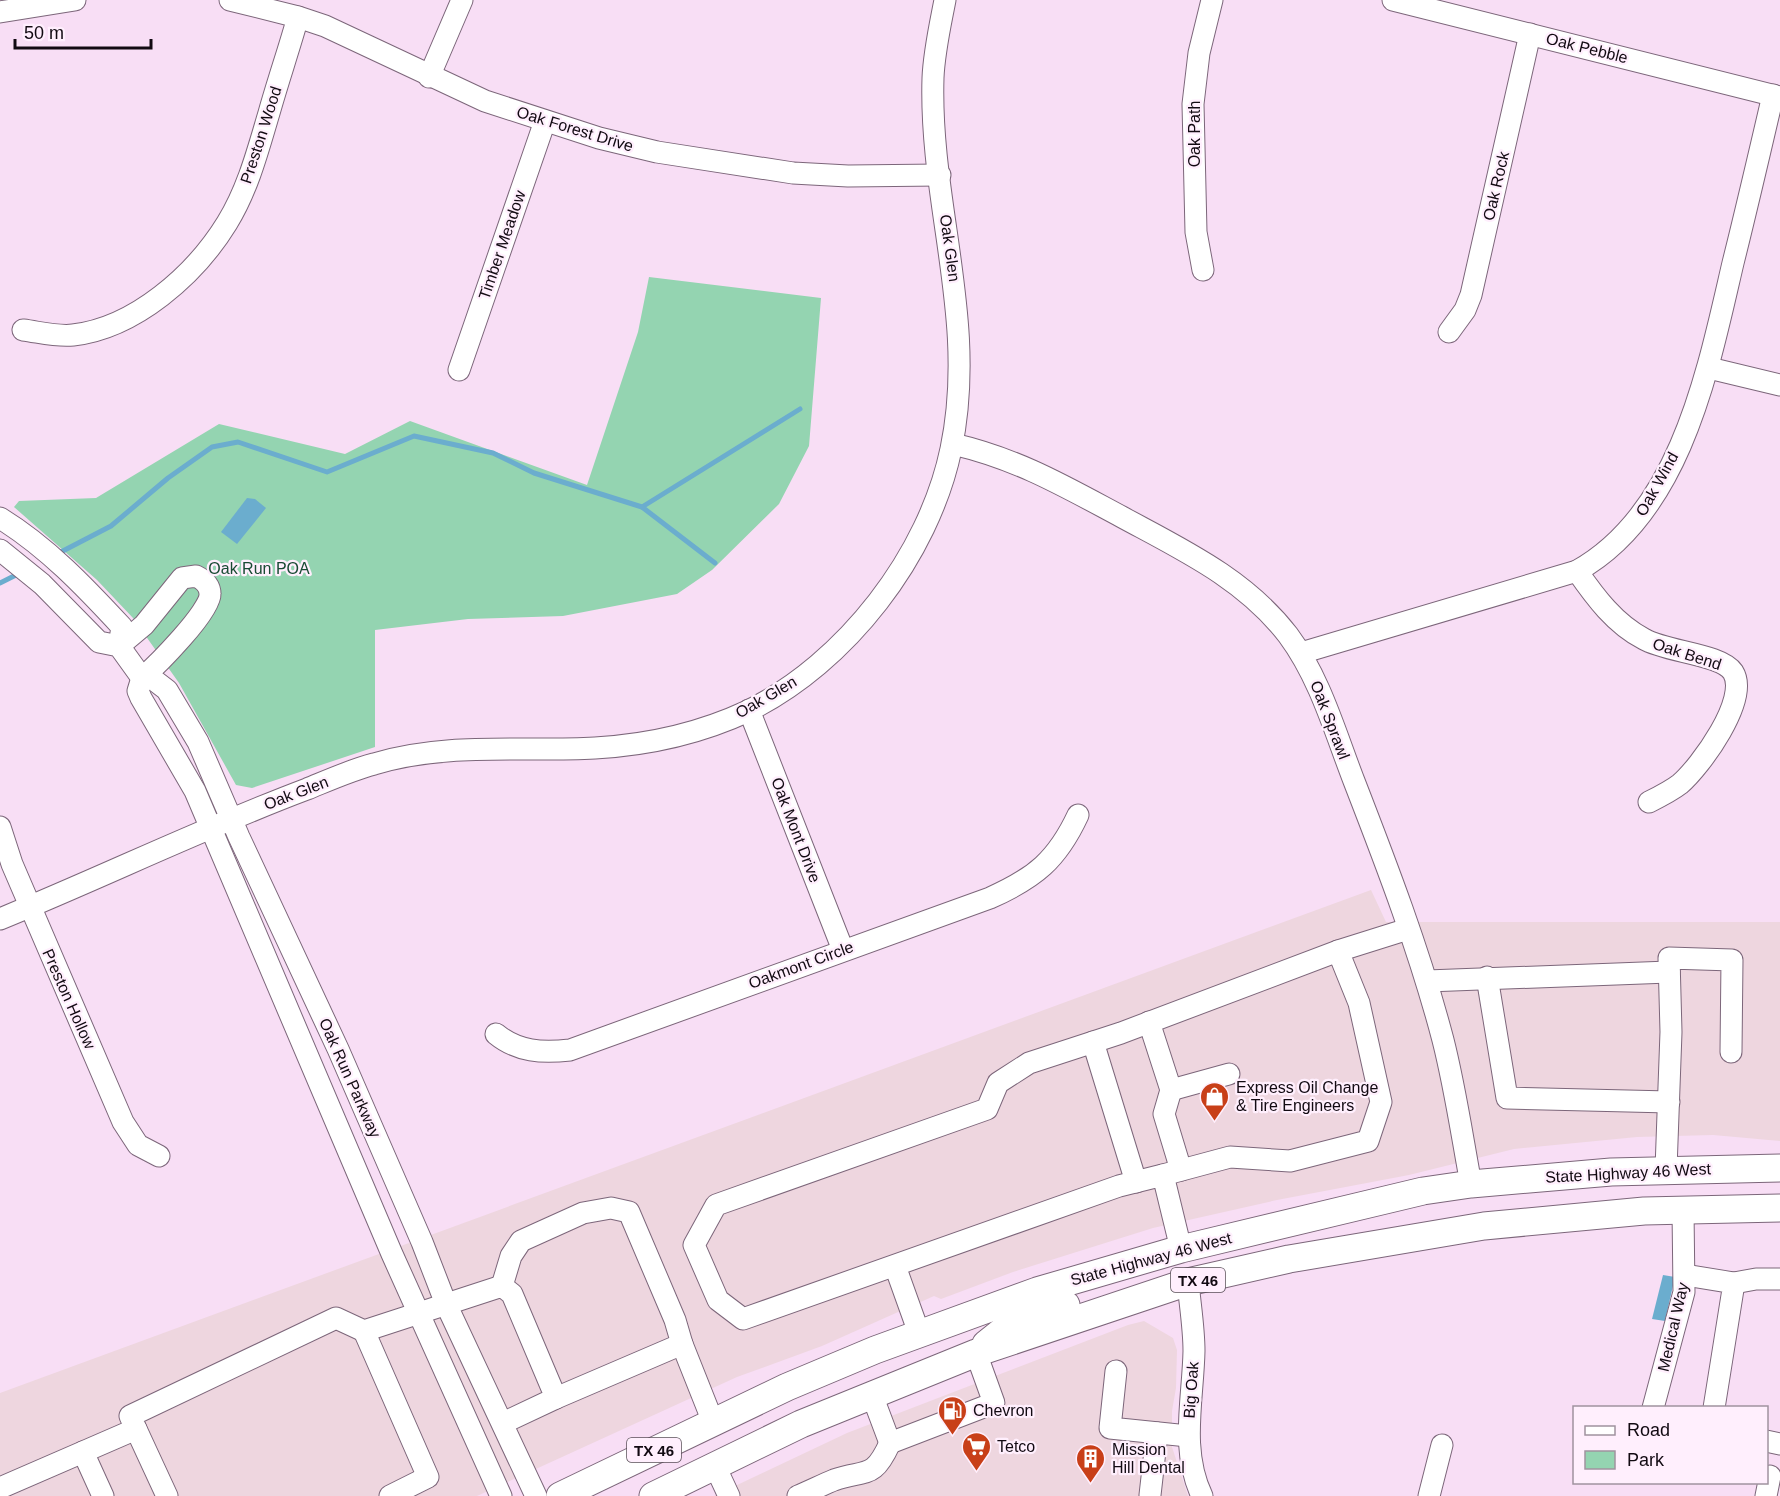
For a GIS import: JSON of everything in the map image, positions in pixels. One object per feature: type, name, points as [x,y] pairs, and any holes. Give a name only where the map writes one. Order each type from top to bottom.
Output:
[{"type":"main road","name":"State Highway 46 West","points":[[560,1496],[787,1387],[919,1333],[1037,1291],[1181,1249],[1423,1191],[1471,1184],[1666,1169],[1780,1168]]},
{"type":"main road","points":[[1188,1282],[1188,1267],[1196,1260],[1396,1216],[1423,1191]]},
{"type":"main road","name":"State Highway 46 West","points":[[653,1496],[801,1425],[976,1353],[1188,1282],[1289,1259],[1484,1226],[1611,1213],[1780,1208]]},
{"type":"main road","points":[[976,1353],[1016,1320],[1162,1275],[1174,1263],[1181,1249]]},
{"type":"street","points":[[0,12],[75,0]]},
{"type":"street","name":"Oak Forest Drive","points":[[230,0],[298,17],[349,37],[429,77],[485,101],[544,121],[657,152],[740,167],[848,176],[940,175]]},
{"type":"street","points":[[429,77],[462,0]]},
{"type":"street","name":"Oak Glen","points":[[0,918],[209,827],[374,764],[415,754],[467,749],[607,746],[679,736],[749,710],[801,676],[837,646],[866,617],[914,548],[945,479],[952,444],[958,393],[959,320],[940,175],[933,75],[945,0]]},
{"type":"street","name":"Oak Path","points":[[1203,270],[1196,232],[1193,104],[1198,53],[1212,0]]},
{"type":"street","name":"Oak Pebble","points":[[1393,0],[1777,96]]},
{"type":"street","name":"Preston Wood","points":[[23,330],[72,335],[91,331],[134,314],[165,292],[214,242],[228,222],[253,168],[298,17]]},
{"type":"street","name":"Oak Rock","points":[[1449,332],[1465,310],[1471,295],[1530,34]]},
{"type":"street","name":"Oak Wind","points":[[1301,653],[1577,571],[1591,563],[1626,533],[1655,494],[1674,457],[1709,368],[1777,96]]},
{"type":"street","name":"Timber Meadow","points":[[459,370],[544,121]]},
{"type":"street","points":[[1709,368],[1780,385]]},
{"type":"street","name":"Oak Sprawl","points":[[952,444],[1024,465],[1194,555],[1247,592],[1286,633],[1301,653],[1321,694],[1427,981],[1444,1043],[1471,1184]]},
{"type":"street","name":"Oak Run Parkway","points":[[0,518],[58,562],[122,627],[119,646],[142,678],[154,680],[167,690],[198,742],[338,1049],[422,1242],[446,1304],[536,1496]]},
{"type":"street","points":[[0,550],[71,612],[99,642],[119,646],[144,625],[182,578],[196,576],[208,585],[210,592],[206,607],[162,660],[142,678]]},
{"type":"street","name":"Oak Bend","points":[[1577,571],[1605,608],[1624,626],[1663,648],[1718,661],[1733,672],[1736,680],[1734,699],[1716,740],[1680,784],[1648,802]]},
{"type":"street","name":"Oak Run Parkway","points":[[142,678],[138,691],[141,698],[180,761],[418,1314],[501,1496]]},
{"type":"street","name":"Oak Mont Drive","points":[[749,710],[843,950]]},
{"type":"street","name":"Oakmont Circle","points":[[496,1034],[514,1047],[527,1050],[570,1050],[1012,889],[1050,862],[1065,843],[1078,815]]},
{"type":"street","name":"Preston Hollow","points":[[0,827],[29,907],[123,1122],[138,1145],[159,1156]]},
{"type":"street","points":[[1338,951],[1359,1003],[1381,1102],[1368,1141],[1290,1161],[1230,1157],[1136,1182],[743,1319],[718,1300],[694,1245],[716,1205],[987,1109],[998,1083],[1029,1063],[1149,1023],[1338,951],[1408,928]]},
{"type":"street","points":[[1666,1169],[1669,1102],[1669,958],[1732,960],[1731,1052]]},
{"type":"street","points":[[1427,981],[1669,972]]},
{"type":"street","points":[[1487,977],[1507,1098],[1669,1102]]},
{"type":"street","points":[[1149,1023],[1171,1090],[1164,1114],[1181,1249]]},
{"type":"street","points":[[1093,1042],[1136,1182]]},
{"type":"street","points":[[1171,1090],[1229,1074]]},
{"type":"street","points":[[502,1286],[511,1256],[521,1241],[583,1213],[611,1208],[629,1212],[713,1422]]},
{"type":"street","name":"Medical Way","points":[[1653,1406],[1681,1308],[1685,1275],[1683,1210]]},
{"type":"street","points":[[895,1266],[919,1333]]},
{"type":"street","points":[[1685,1275],[1734,1283],[1756,1279],[1780,1279]]},
{"type":"street","name":"Big Oak","points":[[1188,1282],[1194,1350],[1188,1436],[1193,1471],[1202,1496]]},
{"type":"street","points":[[1714,1406],[1734,1283]]},
{"type":"street","points":[[364,1332],[502,1286]]},
{"type":"street","points":[[502,1286],[512,1294],[556,1398]]},
{"type":"street","points":[[167,1496],[130,1416],[336,1318],[364,1332],[428,1477],[390,1496]]},
{"type":"street","points":[[503,1423],[682,1344]]},
{"type":"street","points":[[798,1496],[836,1480],[864,1474],[880,1464],[890,1443],[994,1403],[976,1353]]},
{"type":"street","points":[[1116,1371],[1110,1428],[1188,1436]]},
{"type":"street","points":[[872,1395],[890,1443]]},
{"type":"street","points":[[0,1488],[136,1429]]},
{"type":"street","points":[[1150,1495],[1157,1433]]},
{"type":"street","points":[[1429,1496],[1442,1446]]},
{"type":"street","points":[[83,1452],[103,1496]]},
{"type":"street","points":[[715,1466],[729,1496]]},
{"type":"shaded area","points":[[1371,890],[1386,922],[1780,922],[1780,1141],[1713,1135],[1637,1137],[1514,1149],[1409,1175],[1277,1200],[1153,1228],[1013,1272],[941,1299],[934,1296],[822,1346],[737,1377],[477,1496],[0,1496],[0,1393]]},
{"type":"shaded area","points":[[1144,1321],[1173,1338],[1177,1350],[1176,1388],[1172,1411],[1172,1447],[1188,1496],[714,1496],[847,1433],[1128,1325]]},
{"type":"green space","name":"Oak Run POA","points":[[649,277],[821,298],[809,446],[779,504],[712,570],[677,594],[563,616],[468,619],[375,630],[375,747],[252,788],[236,785],[179,683],[133,618],[97,580],[14,507],[19,501],[96,498],[219,424],[345,454],[410,421],[587,485],[638,332]]},
{"type":"water","points":[[247,498],[255,499],[266,508],[237,544],[221,532]]},
{"type":"water","points":[[1663,1275],[1675,1277],[1665,1321],[1652,1319]]},
{"type":"waterway","points":[[642,507],[800,409]]},
{"type":"waterway","points":[[57,554],[111,526],[168,478],[212,447],[238,442],[327,472],[414,436],[493,453],[534,473],[642,507],[715,563]]},
{"type":"waterway","points":[[0,583],[20,573]]},
{"type":"place","name":"Express Oil Change & Tire Engineers","points":[[1215,1122]]},
{"type":"place","name":"Chevron","points":[[952,1436]]},
{"type":"place","name":"Tetco","points":[[976,1472]]},
{"type":"place","name":"Mission Hill Dental","points":[[1091,1484]]}]
